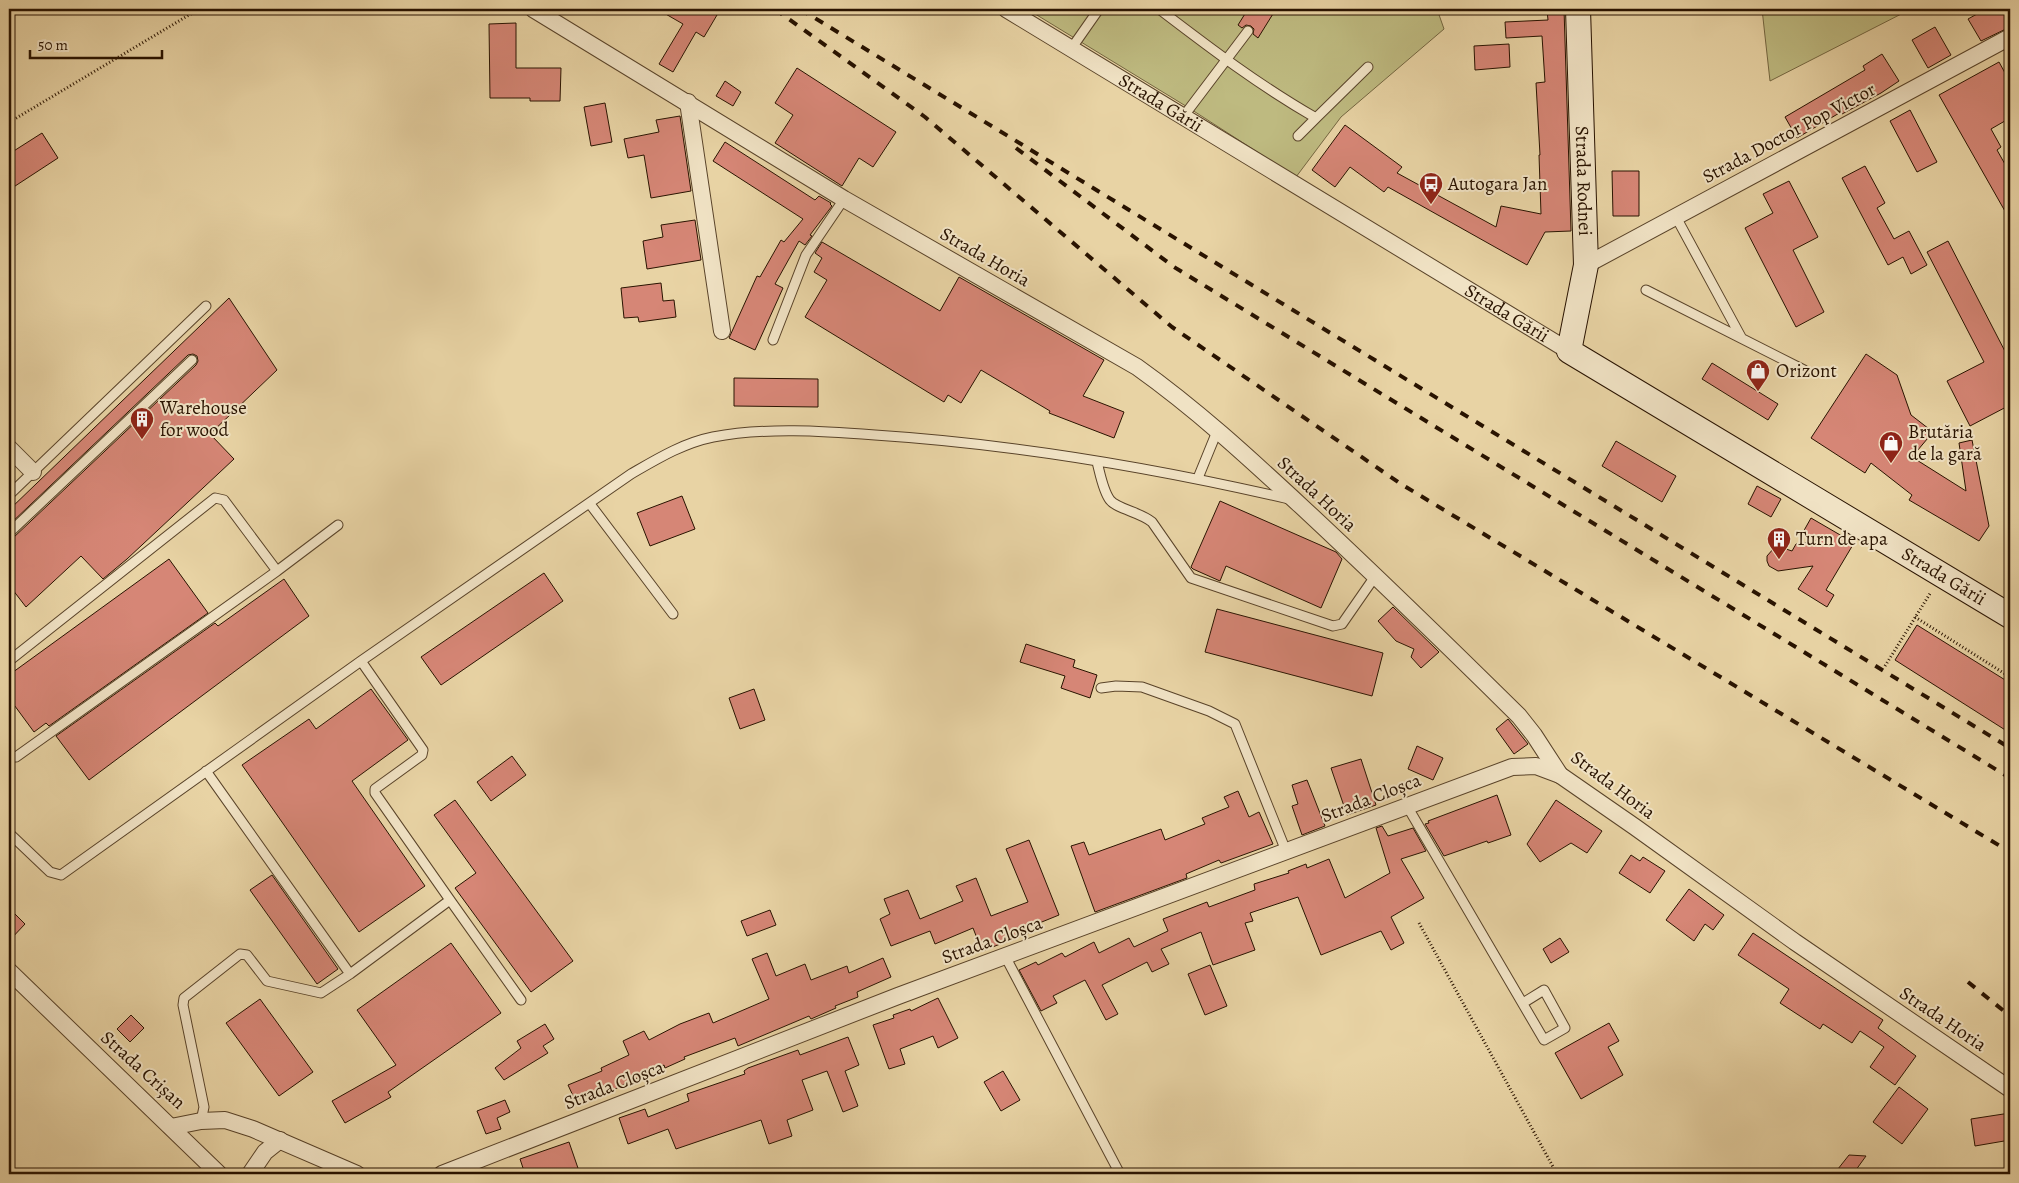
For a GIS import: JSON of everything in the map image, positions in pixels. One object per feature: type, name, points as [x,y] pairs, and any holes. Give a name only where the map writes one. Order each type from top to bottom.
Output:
[{"type":"street","name":"Strada Horia","points":[[533,9],[844,199],[1137,367],[1218,429],[1376,575],[1519,716],[1560,775],[1795,942],[2010,1089]]},
{"type":"street","name":"Strada Gării","points":[[1006,9],[1568,351],[2010,616]]},
{"type":"street","name":"Strada Rodnei","points":[[1568,351],[1586,265],[1578,9]]},
{"type":"street","name":"Strada Doctor Pop Victor","points":[[1586,265],[2010,37]]},
{"type":"street","points":[[688,102],[722,331]]},
{"type":"street","points":[[9,448],[34,472]]},
{"type":"street","name":"Strada Cloșca","points":[[442,1174],[1005,956],[1512,767],[1536,766],[1560,775]]},
{"type":"street","name":"Strada Crișan","points":[[9,972],[171,1128],[201,1121],[225,1120],[280,1140],[357,1174]]},
{"type":"street","points":[[171,1128],[218,1174]]},
{"type":"street","points":[[250,1174],[265,1152],[280,1140]]},
{"type":"lane","points":[[1071,49],[1099,9]]},
{"type":"lane","points":[[1159,9],[1226,61],[1284,100],[1316,118]]},
{"type":"lane","points":[[1183,117],[1248,31]]},
{"type":"lane","points":[[1298,136],[1368,66]]},
{"type":"lane","points":[[773,340],[806,255],[844,199]]},
{"type":"lane","points":[[1676,217],[1741,338]]},
{"type":"lane","points":[[1646,290],[1804,370]]},
{"type":"lane","points":[[9,495],[206,306]]},
{"type":"lane","points":[[9,533],[192,360]]},
{"type":"lane","points":[[1198,478],[1218,429]]},
{"type":"lane","points":[[9,833],[50,872],[61,874],[361,661],[631,474],[672,450],[713,437],[774,430],[937,438],[1198,478],[1295,500]]},
{"type":"lane","points":[[1097,462],[1108,498],[1114,504],[1144,515],[1152,522],[1191,578],[1333,626],[1342,624],[1376,575]]},
{"type":"lane","points":[[9,661],[215,498],[224,500],[277,571]]},
{"type":"lane","points":[[590,504],[673,614]]},
{"type":"lane","points":[[9,756],[16,757],[277,571],[338,525]]},
{"type":"lane","points":[[361,661],[424,750],[422,755],[375,789],[375,793],[521,1000]]},
{"type":"lane","points":[[1101,688],[1116,686],[1142,687],[1209,712],[1235,724],[1286,851]]},
{"type":"lane","points":[[206,771],[350,974]]},
{"type":"lane","points":[[1407,806],[1544,1040],[1565,1028],[1544,990],[1523,1003]]},
{"type":"lane","points":[[201,1121],[204,1107],[182,1005],[184,998],[240,954],[247,955],[267,981],[321,993],[350,974],[450,900]]},
{"type":"lane","points":[[1005,956],[1120,1174]]},
{"type":"path","points":[[13,120],[199,9]]},
{"type":"path","points":[[1885,666],[1941,575]]},
{"type":"path","points":[[1915,617],[2010,678]]},
{"type":"path","points":[[1419,923],[1557,1174]]},
{"type":"shaded area","points":[[1027,9],[1437,9],[1444,29],[1341,117],[1296,177],[1189,108]]},
{"type":"shaded area","points":[[1762,9],[1911,9],[1770,81]]},
{"type":"building","points":[[657,9],[707,9],[717,15],[704,37],[696,32],[673,72],[659,64],[683,24]]},
{"type":"building","points":[[1248,9],[1276,9],[1258,38],[1253,34],[1254,29],[1251,26],[1246,25],[1242,28],[1238,25]]},
{"type":"building","points":[[1564,9],[1571,231],[1545,232],[1527,265],[1388,187],[1384,192],[1350,167],[1335,187],[1312,170],[1345,125],[1402,167],[1397,173],[1496,227],[1501,206],[1541,214],[1536,83],[1545,82],[1542,36],[1506,38],[1505,22],[1548,20],[1547,10]]},
{"type":"building","points":[[1986,9],[2002,9],[2010,23],[2010,27],[1981,41],[1968,19]]},
{"type":"building","points":[[516,23],[516,68],[561,68],[560,101],[530,101],[530,98],[490,98],[489,24]]},
{"type":"building","points":[[1935,27],[1951,55],[1928,68],[1912,40]]},
{"type":"building","points":[[1509,44],[1510,67],[1475,70],[1474,46]]},
{"type":"building","points":[[1882,54],[1899,81],[1881,93],[1842,114],[1841,112],[1797,138],[1785,117],[1865,70],[1863,66]]},
{"type":"building","points":[[1999,62],[2010,82],[2010,118],[1991,129],[2001,147],[1997,150],[2010,173],[2010,220],[1939,95]]},
{"type":"building","points":[[797,68],[896,132],[873,167],[859,158],[842,186],[775,143],[793,115],[775,103]]},
{"type":"building","points":[[725,81],[741,92],[733,106],[716,96]]},
{"type":"building","points":[[605,103],[612,142],[591,146],[584,107]]},
{"type":"building","points":[[1910,110],[1937,162],[1917,172],[1890,121]]},
{"type":"building","points":[[680,116],[691,191],[651,198],[644,155],[628,158],[624,139],[659,132],[656,120]]},
{"type":"building","points":[[42,133],[58,158],[9,190],[9,154]]},
{"type":"building","points":[[725,142],[815,200],[819,196],[831,203],[832,206],[810,235],[812,236],[805,245],[799,241],[775,284],[783,288],[755,350],[729,338],[757,276],[760,277],[781,240],[784,242],[803,219],[713,161]]},
{"type":"building","points":[[1865,166],[1885,203],[1877,208],[1894,239],[1909,231],[1927,265],[1911,274],[1903,257],[1888,265],[1842,178]]},
{"type":"building","points":[[1612,171],[1639,171],[1639,216],[1613,216]]},
{"type":"building","points":[[1789,181],[1818,237],[1793,250],[1824,312],[1796,327],[1745,228],[1773,213],[1763,194]]},
{"type":"building","points":[[695,220],[701,260],[647,269],[643,241],[663,237],[661,225]]},
{"type":"building","points":[[1948,241],[2010,361],[2010,405],[1970,426],[1947,381],[1984,362],[1927,252]]},
{"type":"building","points":[[822,242],[940,311],[959,277],[1104,360],[1083,396],[1124,412],[1114,438],[1049,413],[1050,411],[981,370],[961,403],[948,395],[944,402],[805,317],[827,280],[814,272],[822,258],[815,253]]},
{"type":"building","points":[[661,283],[663,301],[674,300],[676,317],[639,322],[638,317],[624,318],[621,288]]},
{"type":"building","name":"Warehouse for wood","points":[[229,298],[277,370],[210,434],[234,459],[103,579],[81,556],[26,607],[9,585],[9,539],[13,538],[196,365],[198,361],[197,356],[193,354],[188,355],[9,525],[9,510]]},
{"type":"building","points":[[1866,354],[1897,375],[1911,415],[1933,432],[1912,457],[1966,491],[1959,443],[1972,440],[1989,526],[1979,541],[1909,500],[1912,495],[1871,463],[1865,473],[1811,438]]},
{"type":"building","points":[[1712,363],[1778,404],[1768,420],[1702,379]]},
{"type":"building","points":[[734,378],[818,379],[818,407],[734,406]]},
{"type":"building","points":[[1616,441],[1676,476],[1662,502],[1602,466]]},
{"type":"building","points":[[1757,486],[1781,499],[1771,517],[1748,504]]},
{"type":"building","points":[[682,496],[695,529],[650,546],[637,513]]},
{"type":"building","points":[[1220,501],[1336,552],[1342,559],[1321,608],[1226,566],[1220,581],[1191,567]]},
{"type":"building","points":[[1811,518],[1854,543],[1826,590],[1834,595],[1827,607],[1798,589],[1813,566],[1778,571],[1769,566],[1767,561],[1767,556],[1774,548],[1780,547],[1792,551],[1796,544],[1816,541],[1802,534]]},
{"type":"building","points":[[169,559],[208,613],[49,726],[46,723],[34,732],[9,698],[9,675]]},
{"type":"building","points":[[544,573],[563,601],[441,685],[421,657]]},
{"type":"building","points":[[284,579],[309,616],[89,780],[56,736],[215,623],[218,626]]},
{"type":"building","points":[[1393,607],[1439,652],[1421,668],[1411,657],[1414,649],[1396,641],[1378,621]]},
{"type":"building","points":[[1217,609],[1383,653],[1372,696],[1205,652]]},
{"type":"building","points":[[1917,625],[2010,683],[2010,733],[1895,660]]},
{"type":"building","points":[[1026,644],[1075,660],[1073,667],[1097,675],[1090,698],[1061,688],[1065,676],[1020,662]]},
{"type":"building","points":[[371,689],[408,740],[352,781],[425,886],[359,932],[242,765],[309,719],[316,729]]},
{"type":"building","points":[[754,689],[765,720],[740,729],[729,698]]},
{"type":"building","points":[[1508,719],[1528,744],[1514,754],[1496,729]]},
{"type":"building","points":[[1417,746],[1443,758],[1433,780],[1408,769]]},
{"type":"building","points":[[512,756],[526,775],[491,801],[477,782]]},
{"type":"building","points":[[1361,759],[1376,805],[1347,815],[1331,768]]},
{"type":"building","points":[[1307,780],[1325,826],[1302,835],[1292,806],[1298,804],[1292,785]]},
{"type":"building","points":[[1238,791],[1249,817],[1259,812],[1273,844],[1221,863],[1219,860],[1186,874],[1187,878],[1095,912],[1071,846],[1084,842],[1089,855],[1161,829],[1165,840],[1205,824],[1202,818],[1229,807],[1224,797]]},
{"type":"building","points":[[1497,795],[1511,835],[1444,856],[1425,824],[1429,823],[1428,821]]},
{"type":"building","points":[[455,800],[573,961],[531,992],[455,888],[476,873],[434,815]]},
{"type":"building","points":[[1556,800],[1602,831],[1587,853],[1571,843],[1540,862],[1527,844]]},
{"type":"building","points":[[1382,826],[1388,836],[1413,828],[1426,851],[1401,859],[1424,898],[1391,917],[1404,943],[1391,950],[1381,931],[1321,955],[1298,897],[1250,913],[1253,921],[1245,923],[1255,950],[1213,965],[1201,932],[1161,949],[1169,964],[1152,972],[1147,962],[1102,985],[1118,1014],[1106,1020],[1085,980],[1053,996],[1057,1003],[1041,1011],[1019,970],[1036,962],[1038,965],[1062,953],[1065,957],[1094,942],[1099,953],[1129,938],[1134,947],[1168,931],[1163,919],[1207,902],[1209,907],[1255,890],[1254,884],[1289,873],[1288,871],[1306,864],[1307,868],[1329,859],[1345,898],[1390,873],[1376,828]]},
{"type":"building","points":[[1029,840],[1059,915],[1027,928],[1029,933],[982,951],[973,928],[935,944],[930,931],[891,946],[880,919],[890,914],[884,899],[908,890],[920,919],[963,901],[956,886],[976,878],[991,916],[1028,902],[1006,849]]},
{"type":"building","points":[[1631,855],[1640,861],[1643,857],[1665,871],[1650,893],[1619,873]]},
{"type":"building","points":[[272,875],[338,969],[317,984],[250,890]]},
{"type":"building","points":[[1689,889],[1724,915],[1713,930],[1705,924],[1694,941],[1666,920]]},
{"type":"building","points":[[9,908],[25,924],[9,941]]},
{"type":"building","points":[[770,910],[776,925],[747,936],[741,921]]},
{"type":"building","points":[[1753,933],[1883,1020],[1878,1028],[1916,1056],[1895,1085],[1870,1067],[1884,1047],[1860,1031],[1852,1043],[1823,1024],[1820,1029],[1780,1003],[1789,989],[1738,955]]},
{"type":"building","points":[[1560,938],[1569,952],[1551,963],[1543,949]]},
{"type":"building","points":[[451,943],[501,1013],[388,1092],[391,1097],[345,1123],[332,1101],[396,1065],[357,1010]]},
{"type":"building","points":[[767,953],[776,976],[805,964],[811,980],[847,966],[849,973],[883,958],[891,977],[857,992],[858,997],[835,1006],[836,1008],[811,1019],[809,1016],[738,1046],[735,1038],[684,1057],[685,1059],[665,1068],[664,1065],[611,1091],[609,1086],[575,1100],[568,1085],[602,1071],[601,1068],[629,1055],[623,1041],[644,1031],[649,1040],[680,1024],[709,1013],[713,1023],[769,999],[752,959]]},
{"type":"building","points":[[1210,965],[1227,1006],[1205,1015],[1188,974]]},
{"type":"building","points":[[938,998],[958,1038],[938,1048],[933,1036],[900,1049],[905,1064],[889,1069],[873,1025],[894,1018],[893,1015],[910,1009],[911,1011]]},
{"type":"building","points":[[260,999],[313,1072],[279,1096],[226,1023]]},
{"type":"building","points":[[131,1015],[144,1028],[130,1042],[117,1029]]},
{"type":"building","points":[[1609,1023],[1619,1041],[1608,1047],[1623,1075],[1581,1099],[1555,1053]]},
{"type":"building","points":[[545,1024],[554,1039],[543,1046],[548,1053],[504,1080],[495,1068],[521,1048],[517,1041]]},
{"type":"building","points":[[848,1037],[859,1065],[845,1071],[858,1106],[843,1112],[827,1071],[802,1080],[813,1110],[787,1120],[792,1136],[769,1144],[761,1120],[676,1149],[668,1129],[628,1144],[619,1118],[645,1109],[648,1117],[689,1101],[687,1094],[745,1074],[744,1071],[748,1068],[798,1050],[800,1055]]},
{"type":"building","points":[[1003,1071],[1020,1100],[1001,1111],[984,1082]]},
{"type":"building","points":[[1899,1087],[1928,1109],[1902,1144],[1873,1122]]},
{"type":"building","points":[[505,1100],[510,1112],[497,1118],[501,1129],[486,1134],[477,1111]]},
{"type":"building","points":[[2010,1113],[2010,1140],[1975,1146],[1971,1119]]},
{"type":"building","points":[[569,1142],[580,1174],[525,1174],[520,1159]]},
{"type":"building","points":[[1849,1155],[1866,1156],[1853,1174],[1834,1174]]},
{"type":"railway","points":[[775,9],[925,117],[1172,327],[1401,484],[2010,852]]},
{"type":"railway","points":[[800,9],[2010,748]]},
{"type":"railway","points":[[1016,148],[1174,267],[2010,778]]},
{"type":"railway","points":[[1968,982],[2010,1016]]},
{"type":"place","name":"Autogara Jan","points":[[1431,205]]},
{"type":"place","name":"Orizont","points":[[1758,392]]},
{"type":"place","name":"Warehouse for wood","points":[[142,440]]},
{"type":"place","name":"Brutăria de la gară","points":[[1891,464]]},
{"type":"place","name":"Turn de apa","points":[[1779,560]]}]
